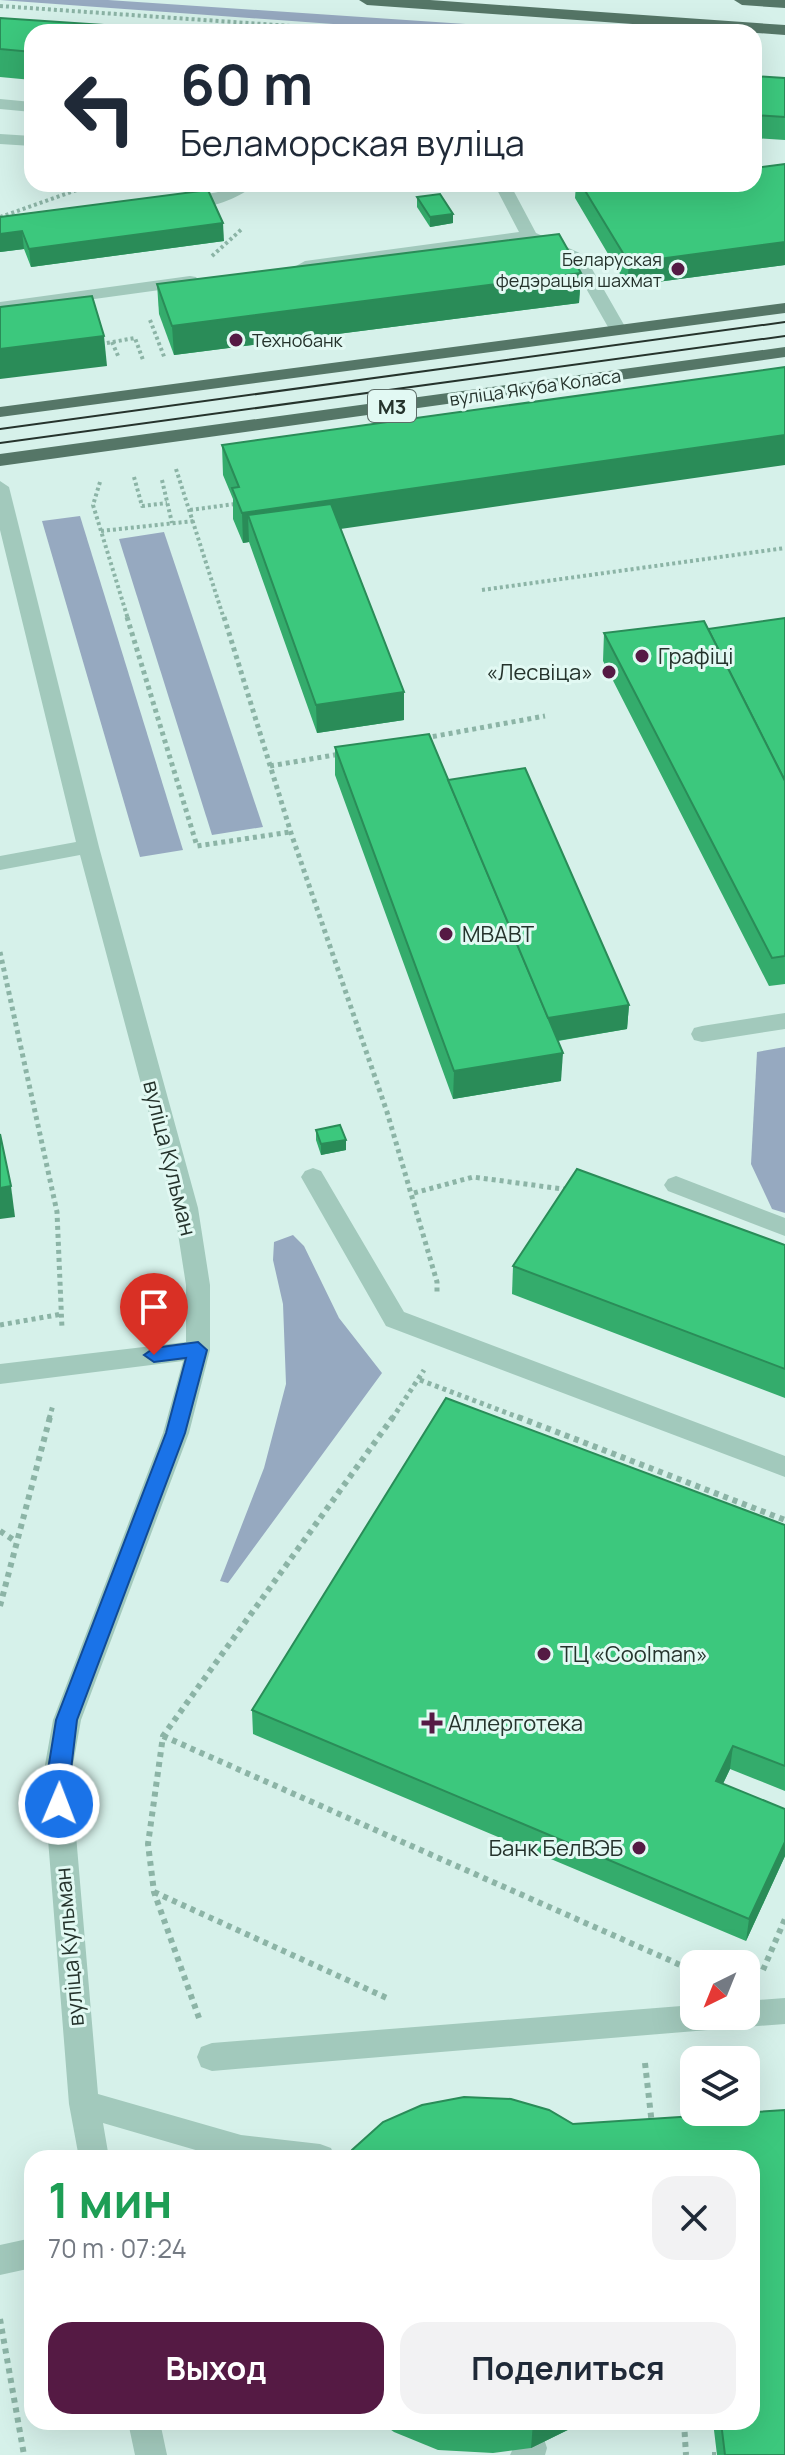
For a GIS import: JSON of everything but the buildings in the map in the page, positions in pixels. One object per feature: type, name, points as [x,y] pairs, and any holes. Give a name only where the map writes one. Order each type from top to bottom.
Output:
[{"type":"main road","points":[[367,0],[701,24]]},
{"type":"main road","points":[[742,0],[781,2]]},
{"type":"main road","points":[[762,28],[785,30]]},
{"type":"main road","name":"М3","points":[[0,412],[785,308]]},
{"type":"main road","name":"вуліца Якуба Коласа","points":[[0,460],[785,352]]},
{"type":"street","points":[[1,107],[24,107]]},
{"type":"street","points":[[0,139],[24,140]]},
{"type":"street","points":[[167,205],[227,197],[240,192]]},
{"type":"street","points":[[506,192],[529,236]]},
{"type":"street","points":[[292,268],[529,236],[578,259],[618,330]]},
{"type":"street","points":[[0,307],[214,278]]},
{"type":"street","name":"вуліца Кульман","points":[[0,487],[88,847],[186,1208],[198,1285],[198,1350],[176,1433],[67,1720],[57,1776],[61,1860],[84,2104],[93,2150]]},
{"type":"street","points":[[0,863],[88,847]]},
{"type":"street","points":[[702,1034],[785,1021]]},
{"type":"street","points":[[313,1177],[395,1319],[785,1467]]},
{"type":"street","points":[[676,1185],[785,1227]]},
{"type":"street","points":[[0,1374],[198,1350]]},
{"type":"street","points":[[760,2013],[785,2011]]},
{"type":"street","points":[[212,2057],[680,2020]]},
{"type":"street","points":[[84,2104],[250,2150]]},
{"type":"street","points":[[0,2260],[24,2255]]},
{"type":"street","points":[[146,2430],[151,2455]]},
{"type":"path","points":[[0,6],[272,24]]},
{"type":"path","points":[[0,217],[71,192]]},
{"type":"path","points":[[166,361],[145,307],[183,282],[247,223]]},
{"type":"path","points":[[100,344],[135,338],[141,353]]},
{"type":"path","points":[[112,342],[119,358]]},
{"type":"path","points":[[172,457],[290,832],[393,1122],[414,1193],[473,1177],[573,1191]]},
{"type":"path","points":[[162,480],[172,523]]},
{"type":"path","points":[[135,485],[142,506],[167,503]]},
{"type":"path","points":[[190,510],[235,504]]},
{"type":"path","points":[[93,505],[197,846],[290,832]]},
{"type":"path","points":[[101,531],[194,521]]},
{"type":"path","points":[[482,590],[785,548]]},
{"type":"path","points":[[419,739],[545,716]]},
{"type":"path","points":[[270,766],[345,753]]},
{"type":"path","points":[[0,952],[57,1212],[64,1366],[0,1606]]},
{"type":"path","points":[[0,1325],[62,1314]]},
{"type":"path","points":[[212,2057],[154,1892],[148,1844],[163,1736],[420,1380],[785,1520]]},
{"type":"path","points":[[0,1531],[15,1541]]},
{"type":"path","points":[[163,1736],[680,1965]]},
{"type":"path","points":[[154,1892],[398,2003]]},
{"type":"path","points":[[760,1977],[785,1919]]},
{"type":"path","points":[[640,2023],[652,2129]]},
{"type":"path","points":[[0,2319],[24,2455]]},
{"type":"path","points":[[684,2430],[686,2455]]},
{"type":"shaded area","points":[[0,0],[108,0],[466,24],[332,24]]},
{"type":"shaded area","points":[[80,516],[183,850],[140,857],[42,521]]},
{"type":"shaded area","points":[[164,532],[263,827],[212,835],[119,539]]},
{"type":"shaded area","points":[[785,1047],[785,1213],[772,1209],[751,1164],[757,1052]]},
{"type":"shaded area","points":[[293,1235],[304,1246],[339,1318],[382,1373],[228,1583],[220,1581],[264,1468],[286,1384],[283,1304],[273,1260],[274,1242]]},
{"type":"tram line","points":[[0,429],[785,322]]},
{"type":"tram line","points":[[0,443],[785,336]]},
{"type":"place","name":"Беларуская федэрацыя шахмат","points":[[678,269]]},
{"type":"place","name":"Технобанк","points":[[236,340]]},
{"type":"place","name":"Графіці","points":[[642,656]]},
{"type":"place","name":"«Лесвіца»","points":[[609,672]]},
{"type":"place","name":"МВАВТ","points":[[446,934]]},
{"type":"place","name":"ТЦ «Coolman»","points":[[544,1654]]},
{"type":"place","name":"Аллерготека","points":[[432,1723]]},
{"type":"place","name":"Банк БелВЭБ","points":[[639,1848]]},
{"type":"route","points":[[59,1804],[57,1776],[67,1720],[176,1433],[198,1350],[154,1355]]}]
